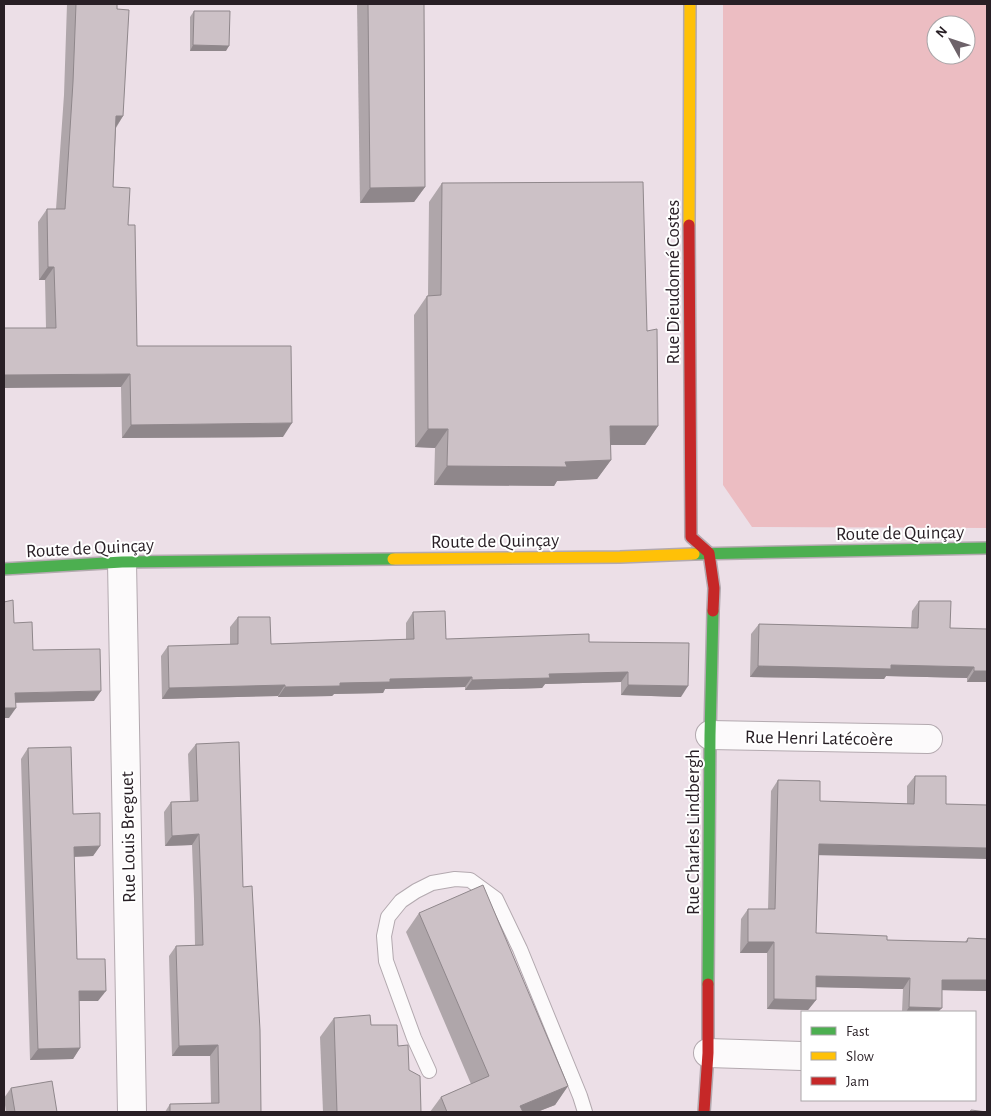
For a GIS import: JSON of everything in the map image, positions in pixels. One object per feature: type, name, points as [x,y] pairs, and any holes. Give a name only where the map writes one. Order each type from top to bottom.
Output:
[{"type":"street","name":"Rue Dieudonné Costes","points":[[690,4],[691,537],[708,553]]},
{"type":"street","name":"Route de Quinçay","points":[[4,569],[122,562],[620,557],[708,553],[987,548]]},
{"type":"street","name":"Rue Charles Lindbergh","points":[[704,1112],[708,1053],[710,735],[714,588],[708,553]]},
{"type":"street","name":"Rue Louis Breguet","points":[[122,562],[132,1112]]},
{"type":"street","name":"Rue Henri Latécoère","points":[[710,735],[928,739]]},
{"type":"street","points":[[708,1053],[801,1056]]},
{"type":"lane","points":[[429,1071],[414,1038],[386,961],[384,936],[388,917],[401,901],[432,883],[470,880],[496,899],[520,950],[580,1096],[584,1112]]},
{"type":"shaded area","points":[[723,4],[987,4],[987,528],[752,527],[723,485]]},
{"type":"building","points":[[76,4],[117,4],[117,9],[129,10],[123,116],[116,116],[113,187],[130,188],[128,225],[135,225],[137,346],[291,346],[292,423],[131,425],[130,374],[4,375],[4,328],[56,328],[54,267],[48,267],[47,209],[65,209]]},
{"type":"building","points":[[368,4],[424,4],[425,187],[370,188]]},
{"type":"building","points":[[194,11],[230,11],[229,46],[193,45]]},
{"type":"building","points":[[643,182],[647,331],[657,329],[658,426],[610,426],[611,460],[565,462],[567,467],[447,466],[448,429],[428,429],[427,296],[441,295],[442,183]]},
{"type":"building","points":[[13,600],[14,623],[32,622],[33,650],[100,649],[101,691],[15,693],[16,708],[4,708],[4,602]]},
{"type":"building","points":[[919,601],[951,601],[950,628],[987,629],[987,671],[974,671],[974,667],[891,665],[891,669],[758,666],[759,624],[918,628]]},
{"type":"building","points":[[445,611],[446,639],[589,634],[589,642],[689,643],[688,686],[628,685],[628,672],[549,674],[550,678],[472,680],[472,677],[390,679],[390,682],[340,683],[340,686],[285,687],[285,685],[169,688],[168,646],[238,644],[238,617],[270,617],[271,644],[414,639],[413,612]]},
{"type":"building","points":[[239,742],[243,887],[252,886],[260,1030],[261,1112],[170,1112],[170,1104],[219,1103],[218,1045],[179,1046],[176,946],[203,945],[199,834],[172,836],[171,802],[198,801],[196,744]]},
{"type":"building","points":[[71,747],[73,814],[100,813],[100,846],[74,847],[77,959],[105,959],[106,991],[79,991],[80,1048],[38,1049],[28,748]]},
{"type":"building","points":[[915,776],[946,776],[946,804],[987,805],[987,848],[819,844],[816,933],[887,936],[887,940],[967,942],[968,938],[987,939],[987,980],[942,980],[942,1008],[909,1007],[910,978],[816,976],[816,1000],[774,999],[774,942],[748,942],[748,909],[775,909],[778,780],[820,781],[820,801],[914,804]]},
{"type":"building","points":[[483,885],[568,1086],[520,1106],[523,1112],[447,1112],[441,1097],[489,1076],[419,913]]},
{"type":"building","points":[[370,1015],[371,1025],[397,1025],[398,1046],[408,1045],[409,1070],[420,1076],[421,1112],[337,1112],[334,1018]]},
{"type":"building","points":[[52,1081],[57,1112],[15,1112],[11,1088]]},
{"type":"building","points":[[971,1110],[987,1112],[970,1112]]},
{"type":"traffic: fast","points":[[694,554],[987,548]]},
{"type":"traffic: fast","points":[[4,569],[122,562],[393,559]]},
{"type":"traffic: fast","points":[[708,984],[713,611]]},
{"type":"traffic: slow","points":[[689,225],[690,4]]},
{"type":"traffic: slow","points":[[393,559],[620,557],[694,554]]},
{"type":"traffic: jam","points":[[689,225],[691,537],[709,553],[714,588],[713,611]]},
{"type":"traffic: jam","points":[[704,1112],[708,1053],[708,984]]}]
